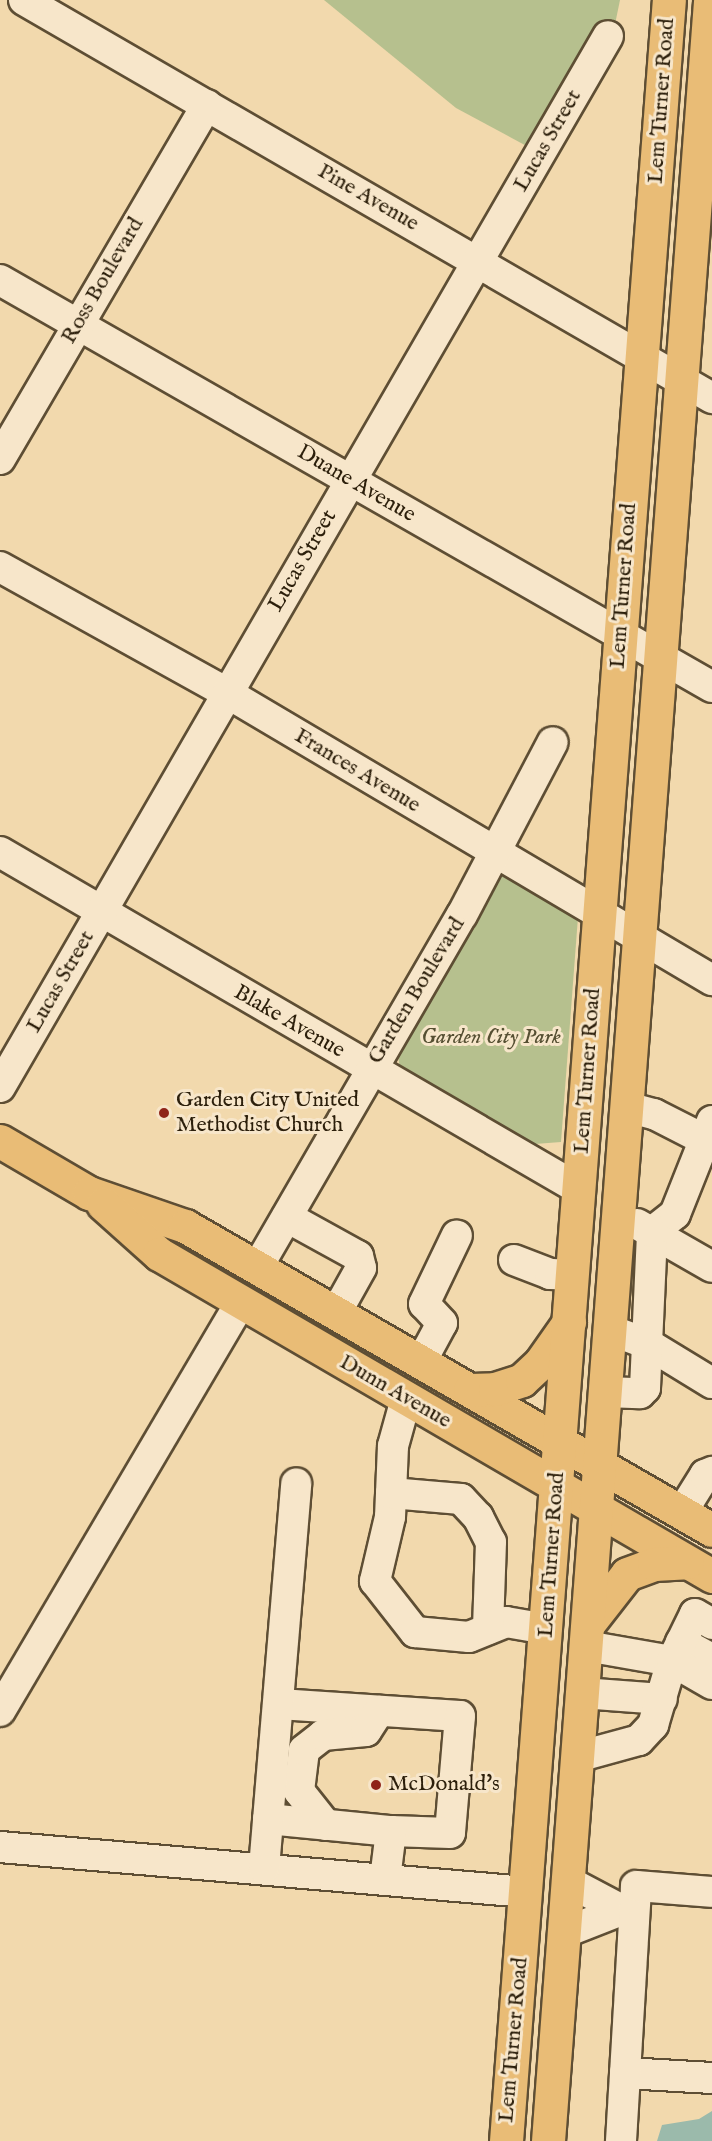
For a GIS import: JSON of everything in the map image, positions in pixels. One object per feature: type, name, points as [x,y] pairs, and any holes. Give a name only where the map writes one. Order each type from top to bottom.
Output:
[{"type":"main road","name":"Lem Turner Road","points":[[506,2141],[669,0]]},
{"type":"main road","name":"Lem Turner Road","points":[[548,2141],[710,0]]},
{"type":"main road","name":"Dunn Avenue","points":[[0,1141],[89,1193],[159,1254],[700,1569]]},
{"type":"main road","name":"Dunn Avenue","points":[[89,1193],[185,1226],[712,1530]]},
{"type":"main road","points":[[470,1390],[495,1389],[522,1380],[541,1362],[569,1322]]},
{"type":"main road","points":[[587,1635],[627,1574],[654,1564],[700,1569]]},
{"type":"street","name":"Pine Avenue","points":[[24,0],[712,398]]},
{"type":"street","name":"Lucas Street","points":[[0,1087],[608,36]]},
{"type":"street","name":"Ross Boulevard","points":[[0,459],[207,105]]},
{"type":"street","name":"Duane Avenue","points":[[0,280],[712,687]]},
{"type":"street","name":"Frances Avenue","points":[[0,567],[227,693],[640,940],[712,980]]},
{"type":"street","name":"Garden Boulevard","points":[[257,1268],[495,853],[553,742]]},
{"type":"street","name":"Blake Avenue","points":[[4,864],[101,912],[370,1070],[579,1189]]},
{"type":"street","points":[[604,1392],[640,1393],[645,1388],[652,1232],[675,1214],[708,1130],[627,1107]]},
{"type":"street","points":[[619,1213],[712,1267]]},
{"type":"street","points":[[287,1217],[358,1256],[361,1268],[336,1314]]},
{"type":"street","points":[[421,1362],[442,1323],[424,1304],[457,1235]]},
{"type":"street","points":[[514,1260],[550,1274],[573,1275]]},
{"type":"street","points":[[0,1711],[241,1302]]},
{"type":"street","points":[[610,1329],[648,1344],[712,1383]]},
{"type":"street","points":[[406,1399],[393,1446],[390,1517],[375,1581],[415,1632],[469,1637],[506,1622],[546,1629]]},
{"type":"street","points":[[682,1512],[705,1475],[712,1472]]},
{"type":"street","points":[[264,1868],[296,1483]]},
{"type":"street","points":[[391,1493],[461,1499],[478,1517],[491,1542],[488,1629]]},
{"type":"street","points":[[577,1757],[639,1740],[652,1725],[676,1652],[695,1614],[712,1624]]},
{"type":"street","points":[[587,1635],[712,1659]]},
{"type":"street","points":[[676,1652],[712,1684]]},
{"type":"street","points":[[582,1693],[662,1699]]},
{"type":"street","points":[[268,1819],[391,1831],[450,1833],[460,1716],[279,1704]]},
{"type":"street","points":[[326,1824],[299,1791],[304,1750],[323,1736],[366,1731],[379,1711]]},
{"type":"street","points":[[385,1879],[391,1831]]},
{"type":"street","points":[[0,1846],[526,1892]]},
{"type":"street","points":[[567,1881],[628,1911]]},
{"type":"street","points":[[621,2141],[625,2073],[628,1911],[636,1886],[712,1892]]},
{"type":"street","points":[[563,1934],[628,1911]]},
{"type":"street","points":[[625,2073],[712,2078]]},
{"type":"green space","points":[[324,0],[620,0],[613,34],[534,150],[456,108]]},
{"type":"green space","name":"Garden City Park","points":[[512,874],[578,917],[561,1142],[522,1145],[401,1077],[397,1048],[490,878]]},
{"type":"shaded area","points":[[712,2111],[712,2141],[657,2141],[662,2125],[699,2119]]},
{"type":"place","name":"Garden City United Methodist Church","points":[[164,1113]]},
{"type":"place","name":"McDonald's","points":[[376,1785]]}]
